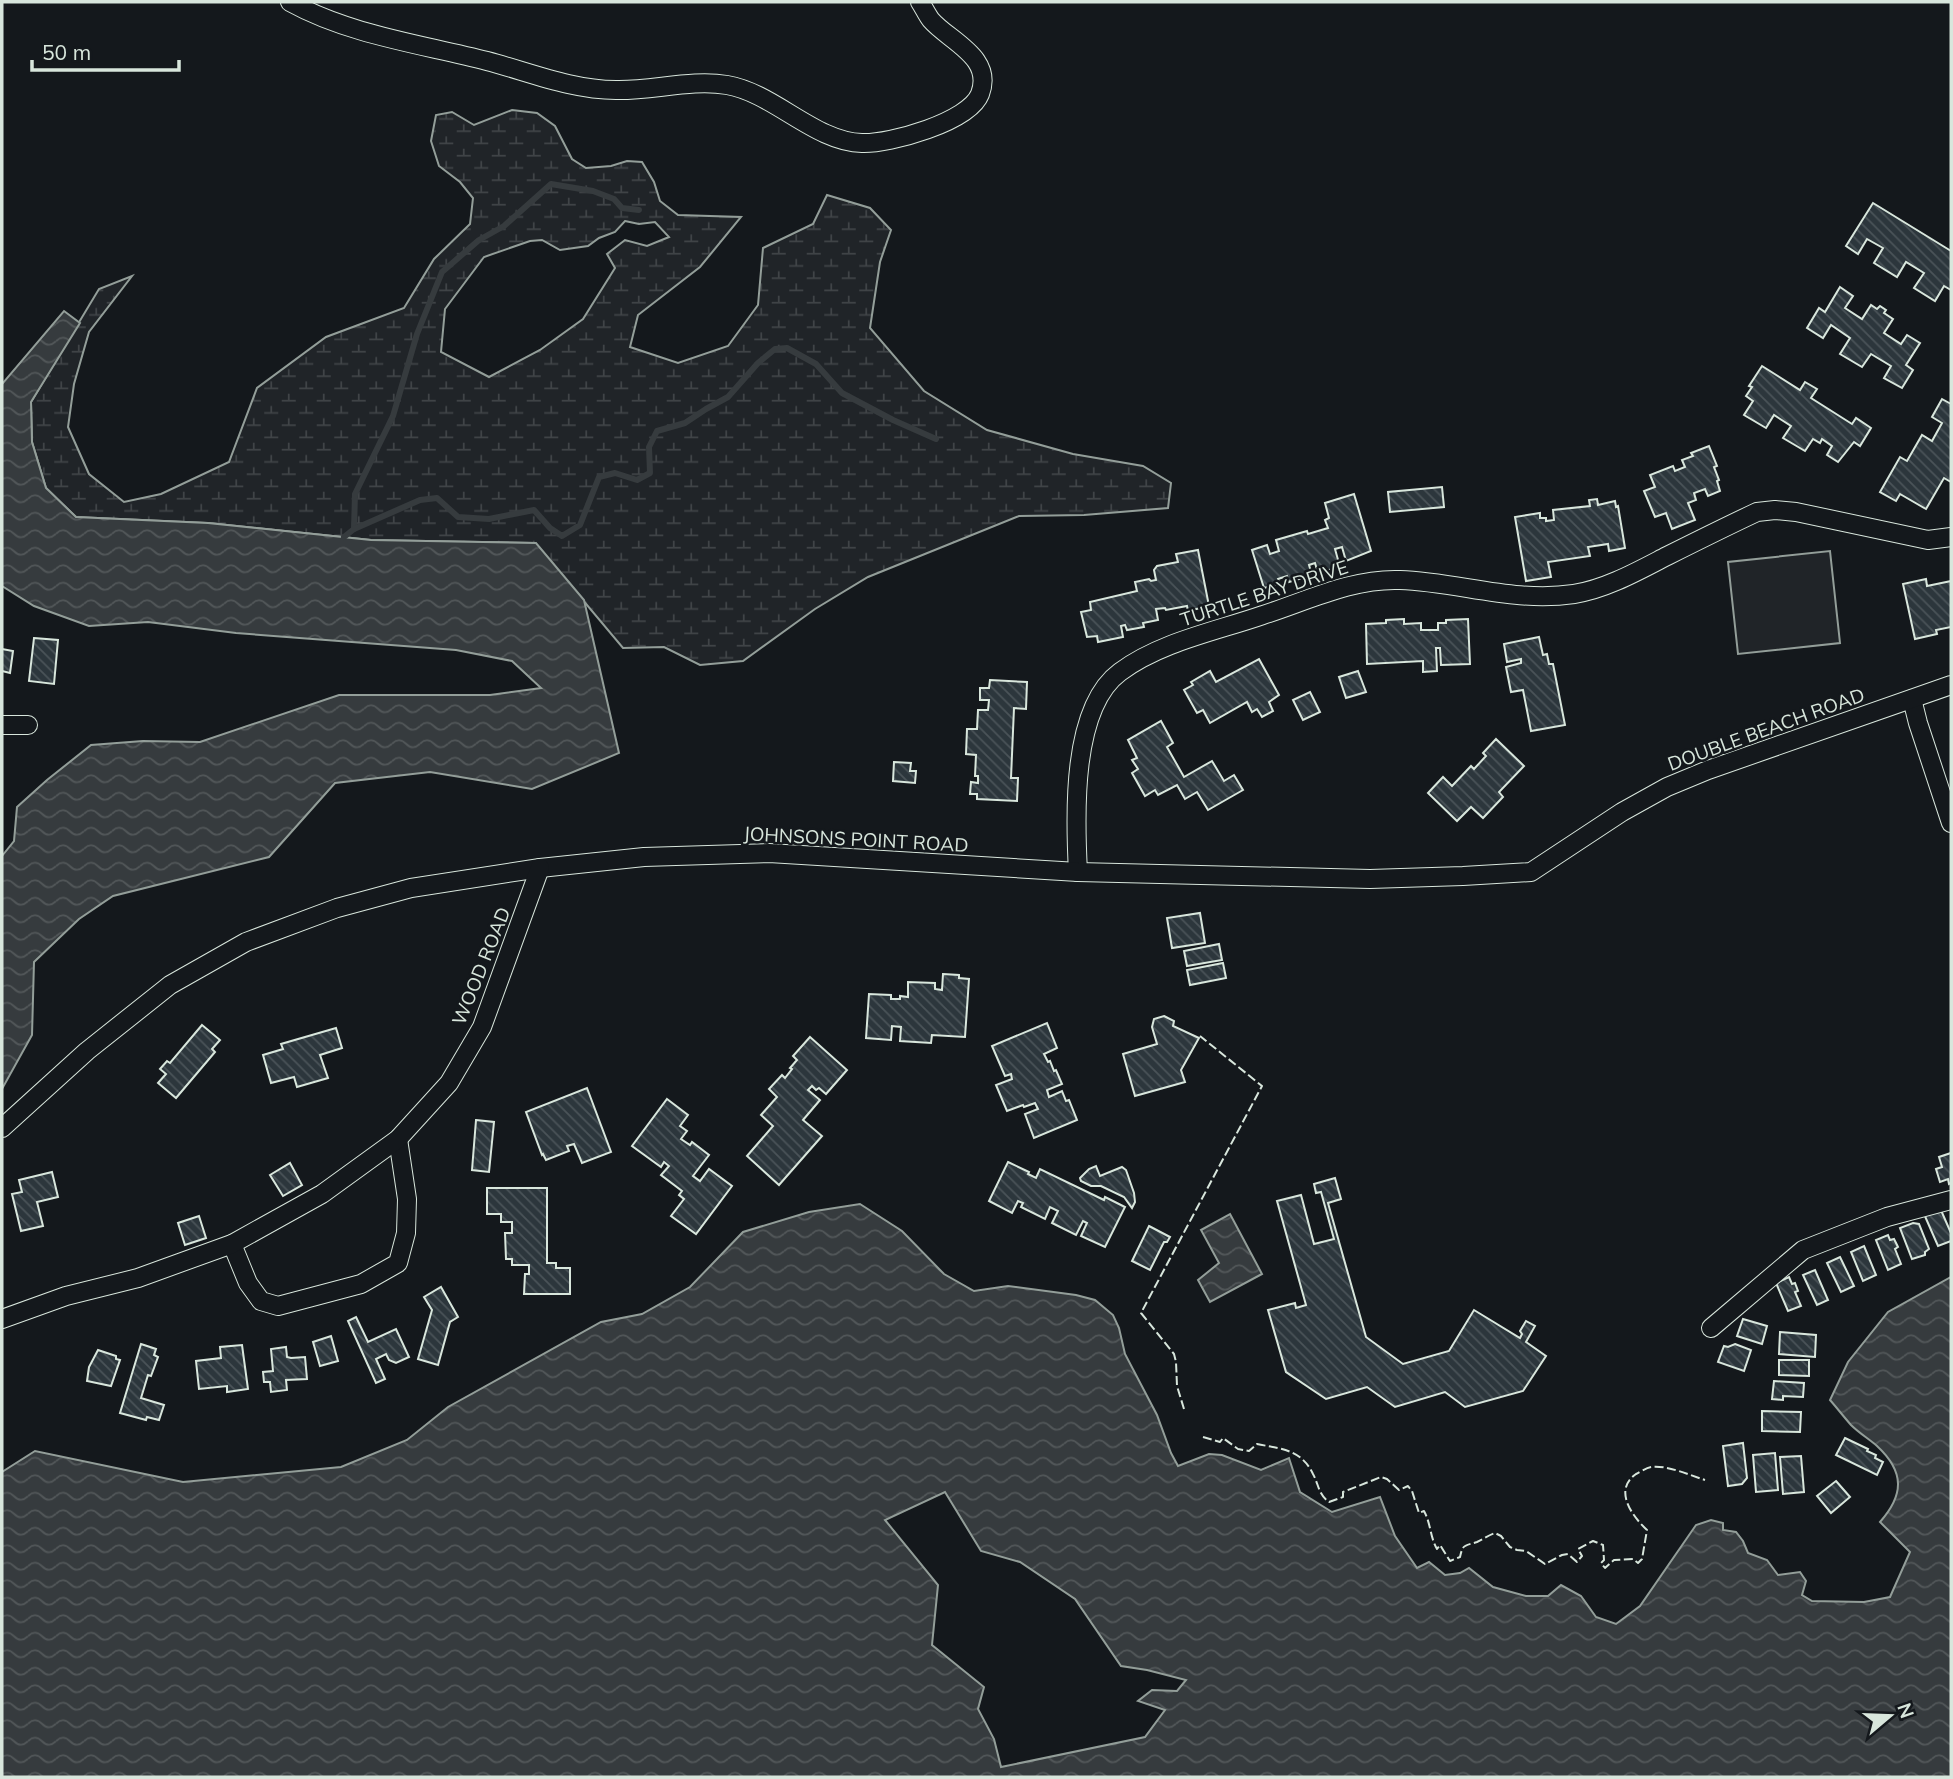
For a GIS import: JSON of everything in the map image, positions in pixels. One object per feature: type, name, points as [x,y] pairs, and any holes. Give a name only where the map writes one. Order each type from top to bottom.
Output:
[{"type":"street","points":[[290,2],[329,20],[518,69],[580,88],[616,90],[702,84],[746,89],[822,132],[849,142],[864,144],[926,130],[958,117],[971,107],[979,96],[982,79],[972,56],[931,21],[920,2]]},
{"type":"street","name":"TURTLE BAY DRIVE","points":[[1078,872],[1078,775],[1088,726],[1100,692],[1119,673],[1137,661],[1166,648],[1332,591],[1370,581],[1439,583],[1520,597],[1543,598],[1577,594],[1642,568],[1757,512],[1776,510],[1805,513],[1928,540],[1951,537]]},
{"type":"street","name":"DOUBLE BEACH ROAD","points":[[1531,872],[1622,812],[1667,787],[1951,685]]},
{"type":"street","points":[[1912,699],[1951,822]]},
{"type":"street","points":[[2,724],[28,725]]},
{"type":"street","name":"JOHNSONS POINT ROAD","points":[[2,1128],[87,1051],[170,985],[246,942],[337,908],[411,888],[540,868],[644,857],[769,853],[1078,872],[1370,879],[1531,872]]},
{"type":"street","name":"WOOD ROAD","points":[[2,1319],[66,1296],[138,1278],[232,1244],[322,1194],[398,1139],[449,1083],[482,1027],[540,868]]},
{"type":"street","points":[[232,1244],[248,1283],[261,1301],[278,1306],[361,1284],[398,1263],[406,1233],[407,1199],[398,1139]]},
{"type":"street","points":[[1711,1328],[1803,1250],[1887,1217],[1951,1199]]},
{"type":"green space","points":[[512,110],[537,113],[555,126],[572,159],[586,168],[611,166],[627,161],[642,162],[654,182],[660,201],[678,215],[741,217],[700,267],[638,315],[630,347],[678,363],[728,346],[758,305],[763,248],[813,224],[827,195],[870,208],[891,230],[880,262],[870,328],[924,391],[987,430],[1073,454],[1143,466],[1171,483],[1168,508],[1084,515],[1019,516],[868,577],[815,609],[743,661],[700,665],[664,647],[623,648],[535,543],[371,540],[208,523],[76,517],[46,488],[32,442],[31,402],[99,289],[132,276],[89,332],[74,384],[68,427],[89,474],[124,502],[161,494],[229,462],[257,388],[326,337],[404,308],[434,259],[470,224],[473,198],[460,182],[439,166],[431,141],[436,115],[452,112],[474,125]],"holes":[[[625,221],[639,224],[655,222],[669,237],[647,246],[625,240],[607,254],[615,268],[583,319],[540,350],[489,377],[441,352],[445,309],[484,257],[530,241],[542,240],[560,250],[588,246],[615,232]]]},
{"type":"green space","points":[[1830,551],[1840,643],[1738,654],[1728,562]]},
{"type":"water","points":[[64,311],[80,323],[31,402],[32,442],[46,488],[76,517],[208,523],[371,540],[536,543],[584,600],[619,753],[532,789],[430,772],[335,783],[269,857],[113,896],[79,919],[34,962],[32,1035],[2,1089],[2,856],[14,841],[17,807],[91,745],[143,741],[200,742],[339,695],[490,695],[541,688],[512,661],[456,650],[236,633],[148,622],[89,626],[34,606],[2,586],[2,384]]},
{"type":"water","points":[[860,1204],[902,1231],[944,1274],[974,1291],[1008,1286],[1095,1300],[1113,1315],[1125,1354],[1157,1415],[1178,1466],[1209,1454],[1222,1455],[1261,1470],[1289,1458],[1300,1492],[1332,1512],[1380,1497],[1395,1536],[1417,1568],[1429,1562],[1445,1575],[1460,1573],[1469,1568],[1493,1587],[1526,1596],[1548,1596],[1561,1585],[1581,1596],[1596,1617],[1616,1624],[1640,1606],[1696,1525],[1711,1520],[1723,1523],[1723,1530],[1736,1532],[1748,1553],[1767,1560],[1778,1575],[1800,1572],[1806,1581],[1802,1595],[1812,1601],[1864,1602],[1890,1597],[1910,1552],[1880,1522],[1894,1502],[1897,1474],[1877,1446],[1851,1425],[1830,1400],[1848,1362],[1888,1312],[1951,1277],[1951,1777],[2,1777],[2,1472],[35,1451],[183,1482],[341,1467],[407,1440],[448,1407],[601,1322],[642,1314],[690,1287],[743,1232],[809,1212]],"holes":[[[945,1492],[981,1551],[1020,1562],[1075,1599],[1121,1666],[1186,1680],[1177,1691],[1152,1690],[1138,1701],[1165,1710],[1145,1737],[1001,1767],[994,1739],[978,1709],[984,1687],[932,1645],[938,1585],[885,1520]]]},
{"type":"water","points":[[1230,1214],[1262,1274],[1210,1302],[1198,1280],[1219,1263],[1201,1230]]},
{"type":"building","points":[[1873,203],[1951,251],[1951,290],[1944,286],[1935,301],[1914,288],[1924,273],[1906,262],[1897,277],[1874,263],[1883,248],[1867,239],[1858,254],[1846,246]]},
{"type":"building","points":[[1840,287],[1853,296],[1845,308],[1862,319],[1871,305],[1877,309],[1880,306],[1886,310],[1884,313],[1893,319],[1884,333],[1901,344],[1907,335],[1920,343],[1906,365],[1913,370],[1902,388],[1884,378],[1891,366],[1871,354],[1862,367],[1840,354],[1850,338],[1831,325],[1823,338],[1807,328],[1819,308],[1825,312]]},
{"type":"building","points":[[1762,366],[1800,390],[1805,382],[1817,389],[1811,398],[1852,424],[1856,418],[1871,428],[1860,446],[1854,442],[1838,462],[1827,455],[1832,446],[1822,439],[1820,443],[1813,439],[1805,451],[1783,438],[1791,426],[1774,415],[1766,428],[1744,415],[1753,401],[1746,396],[1752,387],[1749,386]]},
{"type":"building","points":[[1942,399],[1951,404],[1951,482],[1944,478],[1926,509],[1900,494],[1896,501],[1880,492],[1900,457],[1907,461],[1922,435],[1932,441],[1942,423],[1932,417]]},
{"type":"building","points":[[1709,446],[1717,466],[1714,467],[1720,491],[1708,496],[1705,489],[1694,493],[1696,500],[1688,503],[1695,520],[1672,529],[1666,513],[1655,517],[1644,491],[1655,487],[1650,475],[1673,466],[1675,471],[1685,467],[1682,460]]},
{"type":"building","points":[[1442,487],[1444,507],[1390,512],[1388,492]]},
{"type":"building","points":[[1354,494],[1371,551],[1346,561],[1342,547],[1335,549],[1340,567],[1318,573],[1315,563],[1309,565],[1312,575],[1289,582],[1287,576],[1278,579],[1279,584],[1264,588],[1252,550],[1267,545],[1270,554],[1279,551],[1276,540],[1328,528],[1325,520],[1329,518],[1325,503]]},
{"type":"building","points":[[1597,499],[1598,505],[1615,501],[1616,507],[1618,506],[1625,548],[1609,551],[1608,544],[1588,547],[1590,556],[1548,562],[1551,577],[1526,581],[1515,517],[1540,513],[1540,518],[1546,518],[1546,521],[1554,520],[1553,510],[1590,506],[1589,500]]},
{"type":"building","points":[[1198,550],[1209,606],[1188,611],[1187,606],[1156,609],[1158,620],[1143,623],[1144,627],[1127,630],[1125,625],[1121,626],[1123,637],[1098,642],[1097,636],[1087,637],[1081,612],[1091,610],[1090,602],[1137,591],[1135,582],[1156,580],[1154,570],[1157,566],[1178,562],[1176,554]]},
{"type":"building","points":[[1926,579],[1927,586],[1951,581],[1951,627],[1936,630],[1937,634],[1915,639],[1903,584]]},
{"type":"building","points":[[1404,619],[1404,624],[1421,623],[1421,630],[1438,630],[1438,623],[1446,623],[1446,620],[1468,619],[1470,664],[1441,665],[1440,648],[1436,648],[1437,671],[1423,672],[1423,661],[1367,664],[1366,624]]},
{"type":"building","points":[[1539,637],[1543,655],[1547,654],[1549,664],[1553,664],[1565,725],[1531,731],[1523,690],[1511,692],[1506,667],[1521,663],[1521,659],[1507,662],[1504,644]]},
{"type":"building","points":[[34,638],[58,640],[54,684],[29,681]]},
{"type":"building","points":[[2,649],[13,651],[10,673],[2,671]]},
{"type":"building","points":[[1259,659],[1279,695],[1269,702],[1273,711],[1262,717],[1257,709],[1252,712],[1247,702],[1210,723],[1203,710],[1197,713],[1184,690],[1193,685],[1191,682],[1210,671],[1216,682]]},
{"type":"building","points":[[1358,671],[1366,692],[1346,698],[1339,677]]},
{"type":"building","points":[[990,680],[1027,682],[1026,709],[1014,708],[1011,778],[1018,778],[1017,801],[977,799],[977,794],[970,794],[971,782],[978,783],[978,776],[975,776],[976,755],[966,754],[967,729],[977,729],[978,710],[988,710],[989,700],[980,700],[980,688],[989,688]]},
{"type":"building","points":[[1310,692],[1320,712],[1303,720],[1293,700]]},
{"type":"building","points":[[1161,721],[1173,743],[1167,747],[1184,777],[1212,761],[1224,781],[1234,775],[1243,790],[1208,810],[1197,792],[1185,799],[1177,785],[1158,795],[1155,790],[1145,796],[1132,773],[1138,769],[1132,760],[1137,758],[1128,740]]},
{"type":"building","points":[[1496,739],[1524,766],[1499,792],[1503,797],[1483,818],[1471,807],[1457,821],[1428,793],[1443,777],[1452,786],[1471,766],[1474,769],[1486,756],[1483,753]]},
{"type":"building","points":[[894,762],[911,763],[910,771],[916,771],[915,783],[893,781]]},
{"type":"building","points":[[1200,913],[1205,943],[1172,948],[1167,918]]},
{"type":"building","points":[[1219,944],[1222,960],[1187,966],[1184,951]]},
{"type":"building","points":[[1223,963],[1226,978],[1190,985],[1187,970]]},
{"type":"building","points":[[943,974],[969,979],[965,1037],[932,1035],[931,1043],[900,1041],[901,1027],[892,1026],[891,1040],[866,1038],[869,994],[891,995],[891,999],[908,997],[908,982],[935,983],[935,989],[942,990]]},
{"type":"building","points":[[1164,1016],[1174,1021],[1173,1026],[1199,1038],[1181,1070],[1185,1082],[1135,1096],[1123,1054],[1157,1044],[1152,1027],[1154,1019]]},
{"type":"building","points":[[1047,1023],[1057,1048],[1044,1054],[1062,1084],[1047,1090],[1049,1097],[1062,1091],[1077,1120],[1034,1138],[1025,1114],[1038,1109],[1035,1103],[1007,1111],[996,1085],[1012,1079],[1011,1074],[1005,1076],[992,1046]]},
{"type":"building","points":[[202,1025],[220,1040],[212,1049],[215,1052],[176,1098],[158,1083],[166,1074],[160,1069],[167,1061],[170,1063]]},
{"type":"building","points":[[336,1028],[342,1048],[320,1055],[328,1078],[297,1087],[294,1077],[271,1083],[263,1055],[283,1049],[281,1044]]},
{"type":"building","points":[[810,1037],[847,1070],[826,1094],[812,1086],[808,1090],[820,1100],[803,1120],[822,1136],[779,1185],[747,1156],[773,1126],[761,1115],[777,1097],[769,1089],[782,1075],[785,1078],[797,1060],[793,1056]]},
{"type":"building","points":[[587,1088],[611,1152],[582,1163],[574,1144],[567,1146],[569,1151],[546,1160],[526,1112]]},
{"type":"building","points":[[667,1099],[688,1115],[680,1126],[687,1131],[681,1139],[690,1145],[692,1142],[709,1155],[693,1176],[700,1181],[709,1169],[732,1186],[696,1234],[671,1216],[684,1199],[679,1195],[682,1191],[661,1175],[669,1166],[664,1162],[661,1167],[632,1146]]},
{"type":"building","points":[[476,1120],[494,1122],[489,1172],[472,1170]]},
{"type":"building","points":[[1951,1153],[1949,1184],[1948,1179],[1940,1182],[1936,1169],[1942,1167],[1939,1157]]},
{"type":"building","points":[[1008,1162],[1036,1178],[1040,1169],[1104,1200],[1105,1197],[1125,1207],[1105,1247],[1081,1236],[1087,1223],[1083,1221],[1076,1235],[1052,1223],[1058,1211],[1050,1207],[1045,1219],[1021,1207],[1023,1203],[1018,1201],[1012,1213],[989,1201]]},
{"type":"building","points":[[290,1163],[302,1185],[283,1196],[270,1175]]},
{"type":"building","points":[[1096,1166],[1100,1176],[1122,1167],[1126,1170],[1134,1193],[1135,1202],[1132,1208],[1124,1197],[1101,1186],[1091,1186],[1081,1181],[1080,1178],[1089,1169]]},
{"type":"building","points":[[52,1172],[58,1197],[37,1202],[43,1226],[21,1231],[12,1194],[22,1192],[19,1180]]},
{"type":"building","points":[[1335,1178],[1341,1199],[1328,1203],[1366,1337],[1403,1364],[1449,1351],[1474,1310],[1520,1338],[1520,1331],[1526,1321],[1535,1326],[1526,1342],[1546,1356],[1523,1391],[1465,1407],[1445,1392],[1395,1407],[1367,1387],[1326,1399],[1286,1372],[1268,1310],[1295,1303],[1296,1308],[1306,1305],[1277,1201],[1301,1195],[1314,1244],[1334,1239],[1321,1192],[1316,1193],[1314,1184]]},
{"type":"building","points":[[487,1188],[547,1188],[547,1263],[556,1263],[556,1268],[570,1268],[570,1294],[524,1294],[525,1274],[529,1274],[529,1265],[512,1265],[512,1259],[506,1259],[505,1233],[512,1233],[512,1222],[501,1222],[501,1214],[487,1214]]},
{"type":"building","points":[[1940,1208],[1951,1233],[1951,1241],[1938,1246],[1924,1214]]},
{"type":"building","points":[[199,1216],[206,1238],[185,1245],[178,1223]]},
{"type":"building","points":[[1913,1223],[1919,1224],[1929,1249],[1925,1255],[1912,1259],[1900,1228]]},
{"type":"building","points":[[1149,1226],[1170,1237],[1164,1242],[1150,1270],[1132,1261]]},
{"type":"building","points":[[1888,1235],[1898,1247],[1895,1249],[1901,1264],[1888,1270],[1876,1240]]},
{"type":"building","points":[[1864,1246],[1876,1275],[1863,1281],[1851,1252]]},
{"type":"building","points":[[1840,1257],[1854,1286],[1841,1292],[1827,1263]]},
{"type":"building","points":[[1815,1270],[1828,1300],[1817,1305],[1803,1275]]},
{"type":"building","points":[[1789,1277],[1792,1284],[1795,1283],[1798,1291],[1795,1292],[1801,1306],[1788,1311],[1776,1283]]},
{"type":"building","points":[[441,1287],[458,1317],[450,1322],[438,1365],[418,1359],[432,1310],[424,1297]]},
{"type":"building","points":[[356,1317],[368,1342],[396,1329],[409,1357],[396,1363],[389,1360],[386,1354],[376,1359],[385,1379],[376,1383],[348,1321]]},
{"type":"building","points":[[1743,1319],[1767,1326],[1762,1344],[1737,1336]]},
{"type":"building","points":[[1780,1332],[1816,1335],[1815,1357],[1779,1354]]},
{"type":"building","points":[[331,1336],[338,1361],[320,1366],[313,1342]]},
{"type":"building","points":[[141,1344],[156,1349],[154,1355],[158,1357],[151,1376],[148,1375],[141,1398],[164,1405],[159,1420],[147,1417],[146,1420],[120,1413]]},
{"type":"building","points":[[1735,1344],[1751,1350],[1744,1371],[1718,1362],[1724,1346]]},
{"type":"building","points":[[242,1345],[248,1389],[227,1392],[227,1386],[199,1389],[196,1361],[221,1358],[220,1347]]},
{"type":"building","points":[[286,1347],[287,1357],[305,1357],[307,1379],[286,1380],[287,1390],[271,1392],[270,1382],[264,1382],[263,1372],[273,1371],[271,1349]]},
{"type":"building","points":[[98,1350],[120,1360],[111,1386],[87,1381],[89,1367]]},
{"type":"building","points":[[1779,1360],[1809,1360],[1809,1376],[1779,1375]]},
{"type":"building","points":[[1774,1381],[1804,1383],[1803,1397],[1783,1396],[1783,1400],[1772,1399]]},
{"type":"building","points":[[1762,1411],[1801,1412],[1800,1432],[1762,1431]]},
{"type":"building","points":[[1845,1438],[1868,1449],[1867,1451],[1876,1455],[1875,1458],[1883,1462],[1877,1475],[1836,1455]]},
{"type":"building","points":[[1743,1443],[1747,1478],[1742,1484],[1728,1486],[1723,1446]]},
{"type":"building","points":[[1775,1453],[1778,1490],[1756,1492],[1753,1455]]},
{"type":"building","points":[[1801,1456],[1804,1492],[1783,1494],[1780,1457]]},
{"type":"building","points":[[1836,1481],[1850,1497],[1831,1513],[1817,1496]]},
{"type":"waterway","points":[[354,529],[355,494],[393,416],[417,334],[442,272],[479,240],[504,226],[551,184],[593,191],[614,199],[622,208],[639,210]]},
{"type":"waterway","points":[[344,537],[354,529],[420,500],[437,498],[458,517],[489,519],[534,510],[550,528],[562,536],[580,525],[599,477],[615,473],[637,480],[650,473],[649,447],[657,431],[685,423],[728,397],[758,363],[775,349],[787,348],[816,364],[842,393],[936,439]]},
{"type":"fence","points":[[1184,1409],[1177,1386],[1174,1354],[1141,1313],[1262,1086],[1200,1036]]},
{"type":"fence","points":[[1203,1437],[1220,1442],[1223,1438],[1238,1449],[1249,1451],[1257,1444],[1296,1455],[1308,1466],[1321,1493],[1329,1502],[1343,1497],[1343,1492],[1381,1477],[1399,1490],[1408,1486],[1419,1513],[1424,1511],[1437,1549],[1440,1545],[1450,1561],[1460,1557],[1465,1546],[1495,1533],[1510,1547],[1526,1551],[1545,1564],[1568,1554],[1577,1562],[1582,1556],[1578,1549],[1593,1541],[1603,1545],[1604,1560],[1601,1563],[1605,1568],[1614,1560],[1633,1559],[1638,1563],[1642,1559],[1647,1530],[1627,1503],[1625,1495],[1629,1480],[1651,1467],[1664,1467],[1705,1480]]}]
